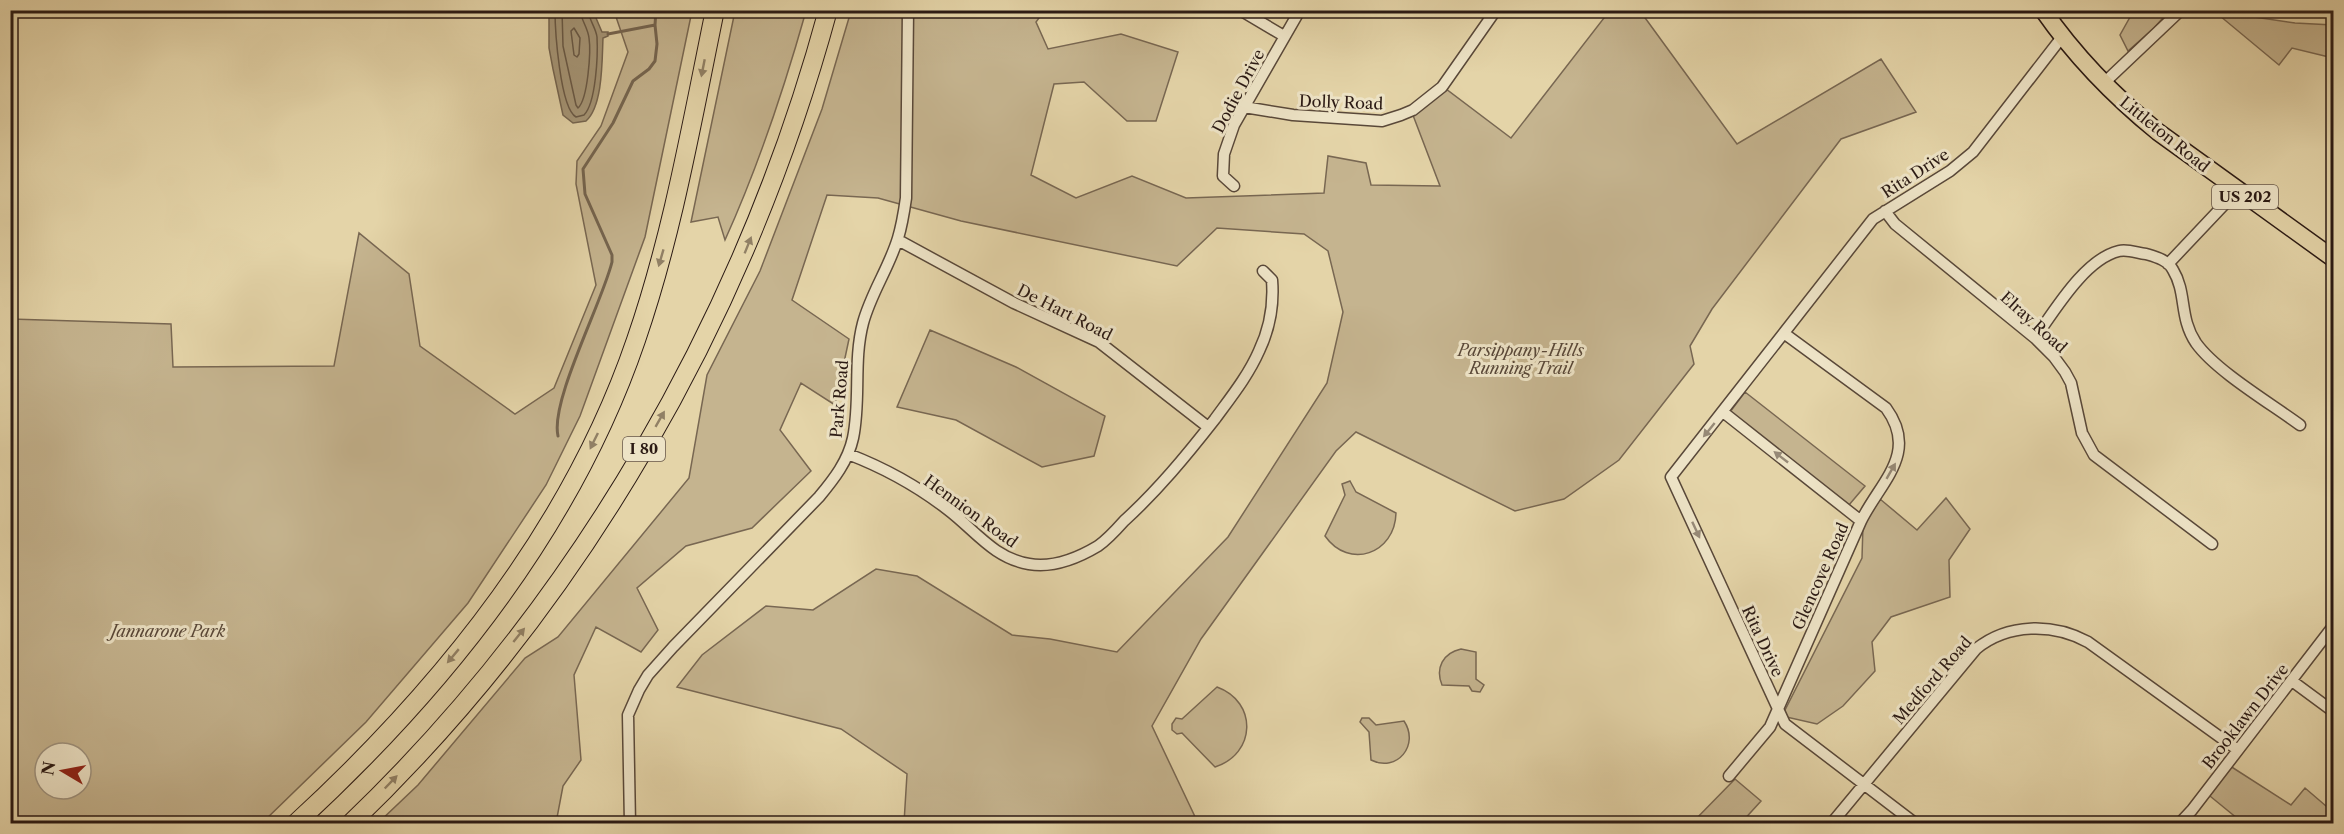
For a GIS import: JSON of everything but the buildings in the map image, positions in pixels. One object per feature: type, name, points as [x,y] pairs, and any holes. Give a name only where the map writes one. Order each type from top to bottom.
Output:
[{"type":"highway","points":[[295,824],[375,744],[474,631],[498,600],[545,529],[589,451],[610,407],[636,342],[666,243],[715,10]]},
{"type":"highway","name":"I 80","points":[[350,824],[449,720],[525,627],[580,550],[630,473],[687,372],[746,250],[805,93],[828,10]]},
{"type":"main road","name":"Littleton Road","points":[[2043,10],[2062,37],[2130,109],[2237,191],[2334,259]]},
{"type":"street","name":"Park Road","points":[[630,824],[628,715],[639,690],[648,675],[673,647],[819,497],[832,482],[848,454],[853,437],[858,353],[862,326],[868,305],[898,240],[906,198],[908,10]]},
{"type":"street","points":[[1240,10],[1284,36]]},
{"type":"street","name":"Dodie Drive","points":[[1234,186],[1223,176],[1224,154],[1228,138],[1300,10]]},
{"type":"street","name":"Dolly Road","points":[[1244,107],[1293,115],[1382,121],[1401,115],[1413,110],[1442,87],[1496,10]]},
{"type":"street","points":[[2105,82],[2181,10]]},
{"type":"street","name":"Rita Drive","points":[[1778,709],[1671,477],[1874,219],[1950,171],[1972,152],[2062,37]]},
{"type":"street","points":[[2168,264],[2237,191]]},
{"type":"street","name":"Elray Road","points":[[1886,211],[1894,224],[2035,338],[2054,357],[2071,383],[2082,433],[2094,455],[2212,544]]},
{"type":"street","name":"De Hart Road","points":[[898,240],[1014,303],[1099,342],[1208,428]]},
{"type":"street","points":[[2035,338],[2068,292],[2098,260],[2109,254],[2127,250],[2152,256],[2173,269],[2178,281],[2187,328],[2205,354],[2300,424]]},
{"type":"street","name":"Hennion Road","points":[[848,454],[877,465],[947,509],[1003,556],[1015,561],[1042,565],[1057,563],[1079,555],[1105,541],[1155,493],[1184,460],[1248,372],[1268,329],[1272,310],[1272,280],[1263,271]]},
{"type":"street","name":"Glencove Road","points":[[1778,709],[1861,521],[1876,493],[1892,471],[1900,453],[1899,435],[1894,420],[1886,408],[1785,334]]},
{"type":"street","points":[[1723,412],[1861,521]]},
{"type":"street","name":"Brooklawn Drive","points":[[2179,824],[2334,625]]},
{"type":"street","name":"Medford Road","points":[[1831,824],[1976,649],[1983,643],[2021,630],[2052,629],[2077,636],[2088,642],[2238,750]]},
{"type":"street","points":[[2292,681],[2334,712]]},
{"type":"street","points":[[1729,776],[1770,727],[1778,709]]},
{"type":"street","points":[[1778,709],[1785,724],[1916,824]]},
{"type":"green space","name":"Parsippany-Hills Running Trail","points":[[981,10],[985,16],[1006,11],[1044,11],[1036,22],[1048,49],[1121,34],[1178,52],[1156,121],[1127,121],[1084,82],[1054,84],[1031,175],[1076,198],[1132,176],[1186,198],[1324,193],[1328,156],[1366,163],[1371,185],[1440,186],[1411,110],[1442,86],[1511,138],[1604,18],[1594,11],[1644,11],[1643,15],[1737,144],[1881,59],[1916,112],[1841,139],[1712,309],[1690,346],[1694,364],[1619,460],[1564,499],[1515,511],[1356,432],[1336,451],[1201,639],[1152,726],[1198,823],[904,823],[907,774],[841,729],[677,687],[702,655],[766,606],[813,610],[876,569],[917,576],[1012,635],[1050,639],[1117,652],[1228,537],[1327,383],[1343,312],[1328,251],[1304,234],[1217,228],[1177,266],[961,221],[878,198],[827,195],[792,300],[849,339],[835,405],[801,383],[780,430],[811,471],[752,528],[686,546],[637,588],[658,630],[641,652],[596,627],[574,675],[581,760],[563,786],[556,823],[377,824],[418,785],[525,658],[558,637],[689,478],[707,375],[760,271],[822,109],[851,11]]},
{"type":"green space","points":[[2134,10],[2169,11],[2128,51],[2120,35]]},
{"type":"green space","name":"Jannarone Park","points":[[614,11],[692,11],[645,237],[580,416],[546,485],[468,603],[366,722],[262,823],[11,823],[11,319],[171,324],[173,367],[334,366],[359,233],[409,274],[420,346],[515,414],[554,388],[596,285],[576,184],[577,161],[601,126],[628,52]]},
{"type":"green space","points":[[735,11],[806,11],[770,127],[725,240],[718,217],[691,222]]},
{"type":"green space","points":[[2214,11],[2295,23],[2333,25],[2333,58],[2292,48],[2279,65]]},
{"type":"green space","points":[[930,330],[1016,367],[1105,416],[1094,456],[1042,467],[956,420],[897,407]]},
{"type":"green space","points":[[1745,392],[1865,486],[1849,505],[1730,412]]},
{"type":"green space","points":[[1350,481],[1356,492],[1396,513],[1394,527],[1388,539],[1369,553],[1346,553],[1325,536],[1345,495],[1342,484]]},
{"type":"green space","points":[[1946,498],[1970,529],[1949,560],[1950,597],[1891,617],[1872,642],[1875,671],[1843,706],[1817,724],[1782,716],[1862,558],[1863,525],[1880,499],[1917,530]]},
{"type":"green space","points":[[1461,649],[1476,652],[1476,679],[1484,685],[1480,692],[1472,691],[1469,686],[1442,685],[1439,673],[1442,662],[1449,654]]},
{"type":"green space","points":[[1217,687],[1230,694],[1240,704],[1247,728],[1238,751],[1229,760],[1215,767],[1182,733],[1177,734],[1172,730],[1172,724],[1176,718],[1182,719]]},
{"type":"green space","points":[[1362,718],[1369,718],[1376,725],[1404,721],[1409,739],[1403,754],[1397,760],[1381,763],[1371,760],[1369,732],[1360,722]]},
{"type":"green space","points":[[2227,764],[2291,805],[2305,788],[2333,812],[2333,823],[2243,823],[2205,792]]},
{"type":"green space","points":[[1735,779],[1761,801],[1741,823],[1692,823]]},
{"type":"water","points":[[549,11],[593,11],[602,32],[608,32],[608,36],[603,38],[599,94],[592,114],[586,121],[573,123],[563,115],[549,48]]},
{"type":"waterway","points":[[558,436],[558,420],[569,376],[612,262],[612,255],[585,194],[583,169],[613,123],[633,81],[649,69],[655,61],[656,10]]},
{"type":"waterway","points":[[608,34],[655,25]]}]
